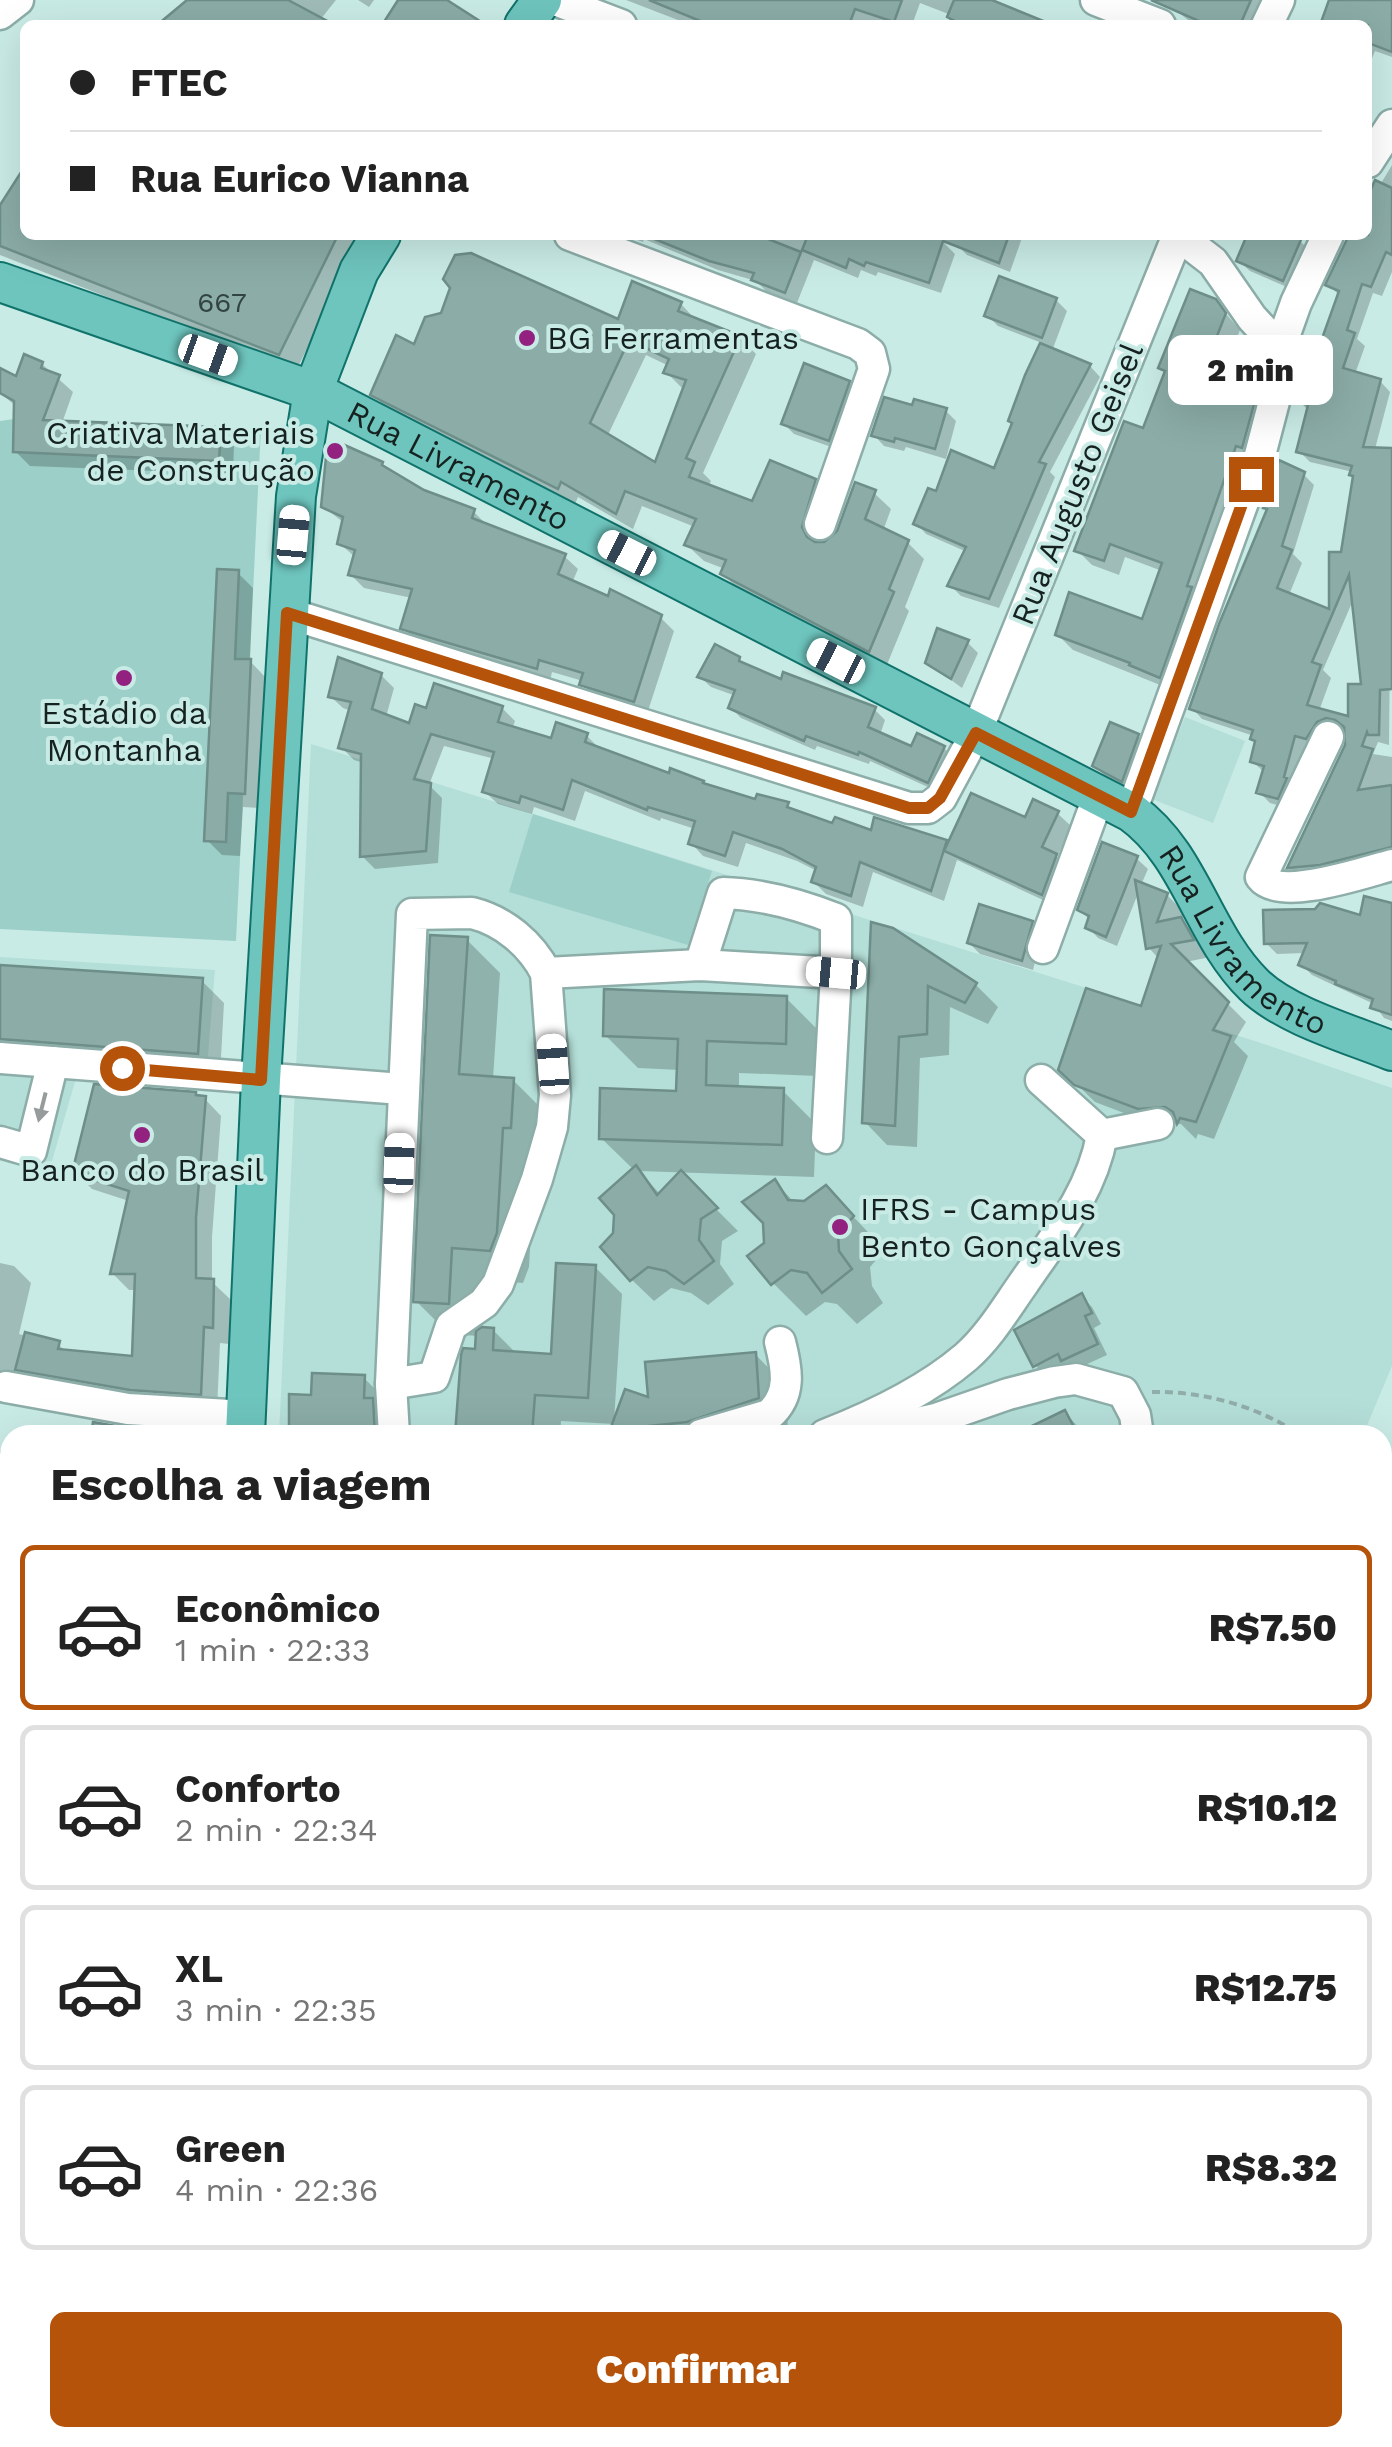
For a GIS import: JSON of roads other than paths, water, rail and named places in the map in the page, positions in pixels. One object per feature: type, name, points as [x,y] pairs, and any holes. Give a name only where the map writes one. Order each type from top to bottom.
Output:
[{"type":"main road","points":[[246,1425],[261,1080],[296,496],[312,391],[359,270],[377,240]]},
{"type":"main road","name":"Rua Livramento","points":[[0,282],[312,391],[1115,803],[1164,840],[1225,950],[1258,988],[1302,1014],[1392,1051]]},
{"type":"street","points":[[0,14],[18,0]]},
{"type":"street","points":[[554,0],[608,20]]},
{"type":"street","points":[[1096,0],[1147,20]]},
{"type":"street","points":[[1372,156],[1392,125]]},
{"type":"street","points":[[583,240],[858,344],[870,354],[874,369],[820,524]]},
{"type":"street","name":"Rua Augusto Geisel","points":[[287,613],[909,808],[928,808],[940,798],[976,733],[1176,240]]},
{"type":"street","points":[[1184,240],[1213,262],[1252,318],[1280,348]]},
{"type":"street","points":[[1043,948],[1115,803],[1260,455],[1277,390],[1280,348],[1326,240]]},
{"type":"street","points":[[1328,737],[1261,877],[1272,886],[1292,887],[1392,865]]},
{"type":"street","points":[[700,965],[723,893],[783,903],[836,919],[827,1138]]},
{"type":"street","points":[[391,1384],[434,1377],[451,1326],[484,1303],[498,1284],[552,1127],[555,1095],[546,973],[522,942],[487,917],[472,914],[412,914],[391,1384],[393,1425]]},
{"type":"street","points":[[546,973],[700,965],[836,973]]},
{"type":"street","points":[[0,1058],[402,1089]]},
{"type":"street","points":[[0,1142],[31,1152],[53,1062]]},
{"type":"street","points":[[1041,1080],[1102,1135]]},
{"type":"street","points":[[1102,1135],[1158,1124]]},
{"type":"street","points":[[847,1425],[941,1376],[969,1355],[995,1324],[1077,1204],[1102,1135]]},
{"type":"street","points":[[734,1425],[769,1415],[778,1408],[787,1381],[780,1342]]},
{"type":"street","points":[[909,1425],[1008,1394],[1076,1379],[1123,1392],[1136,1425]]},
{"type":"street","points":[[6,1386],[246,1425]]},
{"type":"place","name":"BG Ferramentas","points":[[527,338]]},
{"type":"place","name":"Criativa Materiais de Construção","points":[[335,451]]},
{"type":"place","name":"Estádio da Montanha","points":[[124,678]]},
{"type":"place","name":"Banco do Brasil","points":[[142,1135]]},
{"type":"place","name":"IFRS - Campus Bento Gonçalves","points":[[840,1227]]}]
